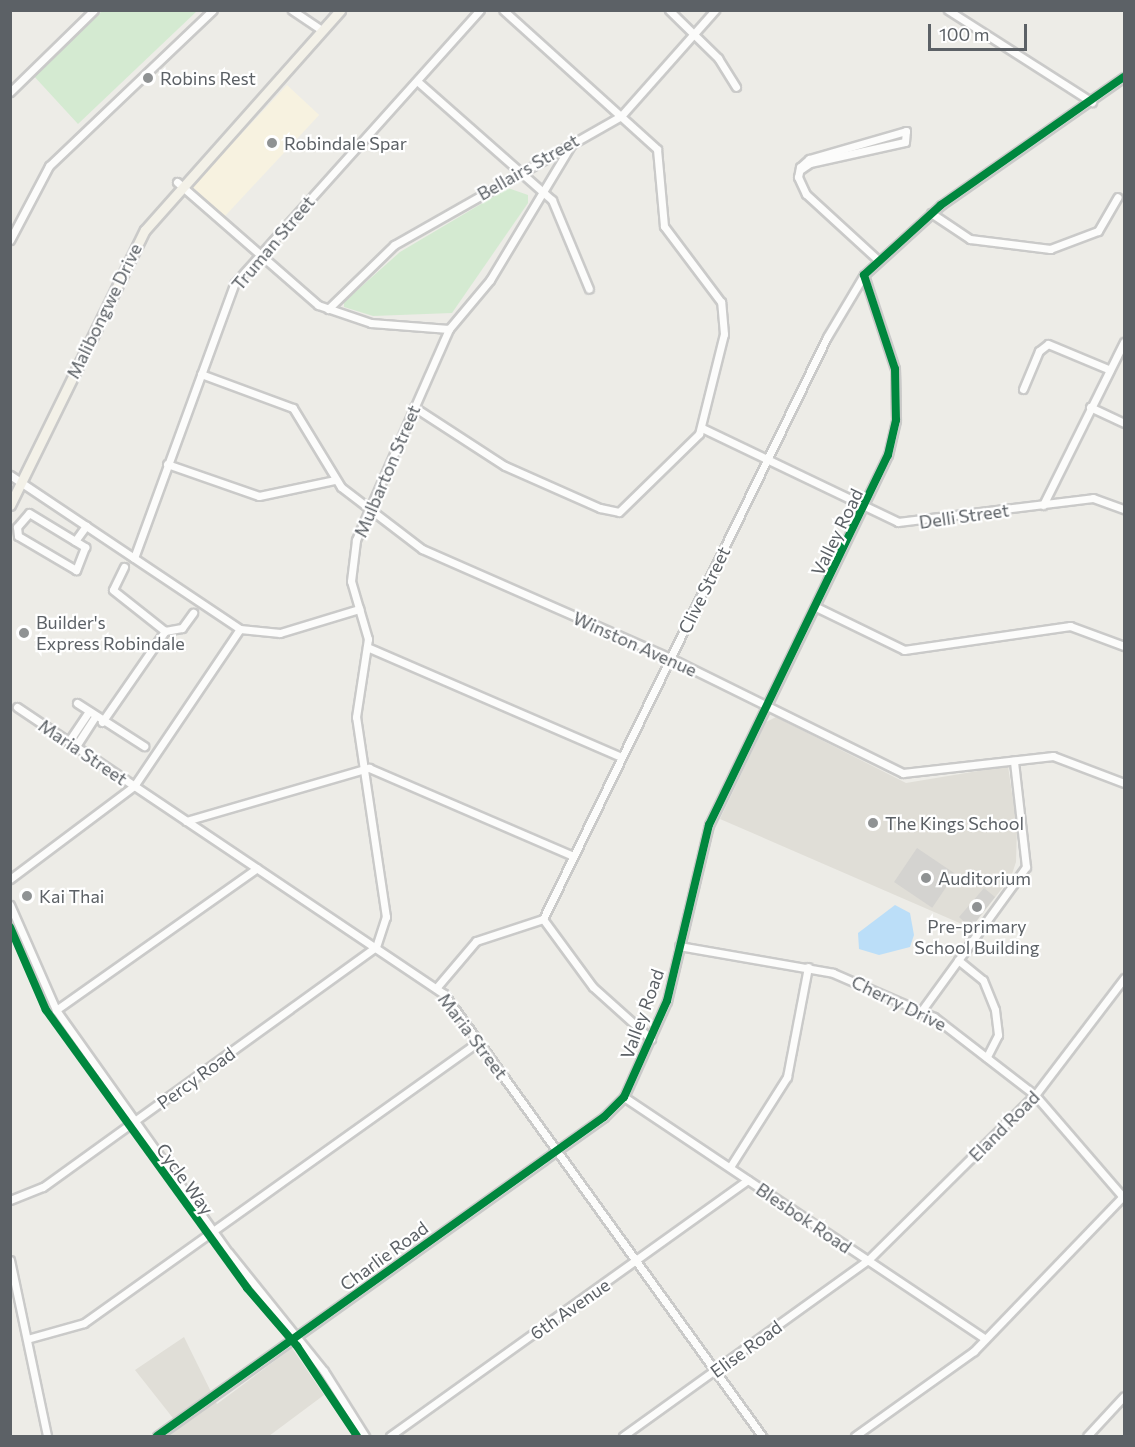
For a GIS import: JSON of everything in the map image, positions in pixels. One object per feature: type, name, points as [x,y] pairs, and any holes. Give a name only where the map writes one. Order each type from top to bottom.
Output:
[{"type":"main road","name":"Malibongwe Drive","points":[[10,496],[133,251],[179,184],[340,10]]},
{"type":"main road","name":"Malibongwe Drive","points":[[10,505],[17,480]]},
{"type":"street","points":[[10,92],[94,10]]},
{"type":"street","points":[[10,240],[49,166],[213,10]]},
{"type":"street","points":[[292,10],[322,30]]},
{"type":"street","name":"Truman Street","points":[[134,558],[234,284],[480,10]]},
{"type":"street","points":[[414,406],[505,466],[615,512],[638,498],[702,428],[725,315],[721,302],[664,226],[657,149],[503,10]]},
{"type":"street","points":[[669,10],[695,34],[735,87]]},
{"type":"street","name":"Bellairs Street","points":[[328,309],[394,246],[519,172],[621,116],[716,10]]},
{"type":"street","points":[[948,11],[1092,102]]},
{"type":"street","points":[[864,275],[931,213],[1125,77]]},
{"type":"street","points":[[417,81],[554,203],[590,289]]},
{"type":"street","points":[[899,129],[908,135],[905,142],[810,163],[800,170],[809,159],[886,138],[899,129]]},
{"type":"street","name":"Mulbarton Street","points":[[376,947],[386,917],[356,711],[367,647],[351,574],[356,540],[449,329],[490,280],[574,141]]},
{"type":"street","points":[[800,170],[806,194],[878,260]]},
{"type":"street","points":[[179,184],[328,309],[371,323],[449,329]]},
{"type":"street","points":[[931,213],[970,239],[1050,249],[1101,229],[1118,197]]},
{"type":"street","name":"Clive Street","points":[[543,919],[843,306],[864,275]]},
{"type":"street","name":"Valley Road","points":[[624,1097],[667,1000],[710,825],[865,508],[888,455],[897,403],[892,350],[864,275]]},
{"type":"street","points":[[1043,506],[1108,369],[1125,342]]},
{"type":"street","points":[[1023,389],[1039,351],[1048,344],[1108,369]]},
{"type":"street","name":"Winston Avenue","points":[[201,374],[293,408],[335,480],[369,510],[432,554],[670,658],[908,774],[1060,757],[1125,783]]},
{"type":"street","points":[[1090,407],[1125,423]]},
{"type":"street","name":"Delli Street","points":[[702,428],[865,508],[909,523],[1104,499],[1125,509]]},
{"type":"street","points":[[167,464],[259,496],[335,480]]},
{"type":"street","points":[[17,480],[240,629],[280,633],[359,609]]},
{"type":"street","points":[[29,513],[75,541],[86,552],[74,571],[27,543],[16,530],[29,513]]},
{"type":"street","points":[[75,541],[86,526]]},
{"type":"street","points":[[124,567],[113,590],[165,631]]},
{"type":"street","points":[[816,607],[904,650],[1070,626],[1125,646]]},
{"type":"street","points":[[102,722],[165,631],[182,628],[194,613]]},
{"type":"street","points":[[10,879],[134,786],[240,629]]},
{"type":"street","points":[[367,647],[621,757]]},
{"type":"street","points":[[77,703],[102,722],[144,746]]},
{"type":"street","name":"Maria Street","points":[[17,707],[437,987],[479,1041],[762,1437]]},
{"type":"street","points":[[73,743],[92,715]]},
{"type":"street","points":[[922,1010],[1026,867],[1014,761]]},
{"type":"street","points":[[186,821],[364,768],[573,856]]},
{"type":"street","points":[[56,1010],[257,868]]},
{"type":"street","points":[[10,905],[56,1010],[214,1231],[298,1337],[365,1437]]},
{"type":"street","points":[[437,987],[476,941],[543,919],[592,987],[651,1039]]},
{"type":"street","name":"Cherry Drive","points":[[679,946],[808,967],[840,975],[922,1010],[1035,1095],[1124,1197]]},
{"type":"street","name":"Percy Road","points":[[10,1200],[43,1187],[376,947]]},
{"type":"street","points":[[958,960],[983,980],[995,1010],[998,1035],[987,1057]]},
{"type":"street","points":[[730,1167],[787,1077],[808,967]]},
{"type":"street","name":"Eland Road","points":[[868,1260],[1035,1095],[1125,978]]},
{"type":"street","points":[[27,1339],[84,1323],[479,1041]]},
{"type":"street","name":"Blesbok Road","points":[[624,1097],[984,1338]]},
{"type":"street","name":"Charlie Road","points":[[158,1437],[557,1151],[624,1097]]},
{"type":"street","name":"6th Avenue","points":[[390,1437],[748,1180]]},
{"type":"street","points":[[855,1437],[974,1352],[984,1338],[1124,1197]]},
{"type":"street","points":[[10,1260],[47,1437]]},
{"type":"street","name":"Elise Road","points":[[623,1437],[868,1260]]},
{"type":"street","points":[[1087,1437],[1125,1396]]},
{"type":"shaded area","points":[[287,85],[319,115],[224,217],[192,187]]},
{"type":"shaded area","name":"The Kings School","points":[[776,717],[906,783],[1008,766],[1017,827],[1016,862],[1011,877],[971,928],[720,819],[766,722]]},
{"type":"shaded area","points":[[184,1337],[217,1404],[292,1348],[324,1395],[269,1436],[168,1436],[180,1427],[135,1370]]},
{"type":"green space","points":[[103,11],[197,11],[78,124],[32,74],[78,26]]},
{"type":"green space","points":[[508,188],[528,195],[528,203],[452,313],[373,316],[344,307],[344,302],[400,252]]},
{"type":"water","points":[[895,905],[910,913],[914,935],[910,947],[879,955],[859,949],[858,933]]},
{"type":"building","name":"Auditorium","points":[[917,848],[955,874],[932,908],[894,882]]},
{"type":"building","name":"Pre-primary School Building","points":[[984,888],[995,897],[971,928],[959,917]]},
{"type":"cycle path","points":[[157,1436],[604,1117],[624,1097],[667,1001],[709,825],[888,455],[896,420],[895,369],[864,275],[941,205],[1124,77]]},
{"type":"cycle path","name":"Cycle Way","points":[[10,927],[46,1010],[247,1288],[297,1346],[357,1436]]},
{"type":"place","name":"Robins Rest","points":[[148,78]]},
{"type":"place","name":"Robindale Spar","points":[[272,143]]},
{"type":"place","name":"Builder's Express Robindale","points":[[24,633]]},
{"type":"place","name":"The Kings School","points":[[873,823]]},
{"type":"place","name":"Auditorium","points":[[926,878]]},
{"type":"place","name":"Kai Thai","points":[[27,896]]},
{"type":"place","name":"Pre-primary School Building","points":[[977,907]]}]
